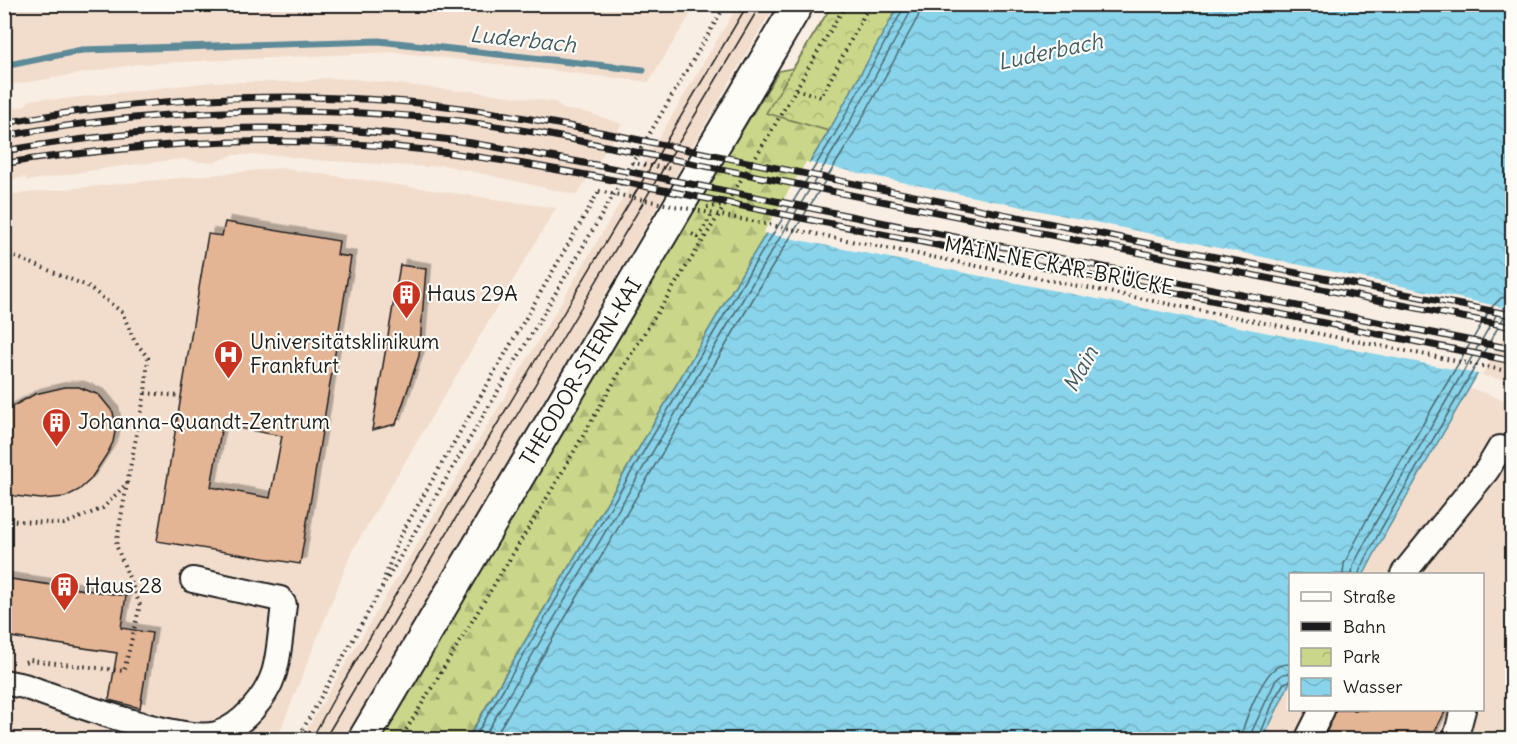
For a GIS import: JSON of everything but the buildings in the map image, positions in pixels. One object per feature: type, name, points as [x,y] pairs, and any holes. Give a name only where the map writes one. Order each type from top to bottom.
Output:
[{"type":"main road","name":"THEODOR-STERN-KAI","points":[[363,740],[798,4]]},
{"type":"street","points":[[1404,573],[1487,470],[1500,448]]},
{"type":"street","points":[[12,673],[24,686],[150,728],[189,737],[216,735],[238,723],[255,707],[274,673],[284,605],[280,599],[193,580]]},
{"type":"street","points":[[1307,740],[1322,711]]},
{"type":"street","points":[[1455,740],[1463,711]]},
{"type":"path","points":[[297,740],[380,591],[726,4]]},
{"type":"path","points":[[400,740],[557,481],[618,375],[796,89],[846,4]]},
{"type":"path","points":[[796,89],[820,97],[870,4]]},
{"type":"path","points":[[632,163],[675,170]]},
{"type":"path","name":"MAIN-NECKAR-BRÜCKE","points":[[380,591],[399,537],[599,191],[1512,372]]},
{"type":"path","points":[[707,207],[724,206]]},
{"type":"path","points":[[691,233],[698,237],[713,213]]},
{"type":"path","points":[[4,252],[87,286],[122,312],[134,340],[148,358],[145,393],[116,545],[140,605],[124,671],[30,660],[12,673]]},
{"type":"path","points":[[145,393],[180,396]]},
{"type":"path","points":[[4,520],[64,524],[104,508],[127,483]]},
{"type":"shaded area","points":[[5,4],[696,5],[649,82],[395,52],[138,64],[5,86]]},
{"type":"shaded area","points":[[738,5],[775,5],[345,739],[301,739]]},
{"type":"shaded area","points":[[323,78],[472,91],[555,102],[563,109],[589,113],[622,124],[577,195],[443,165],[426,167],[314,160],[278,155],[233,155],[215,162],[182,159],[27,181],[25,177],[5,181],[5,108],[23,107],[30,100],[47,98],[55,100],[212,82],[303,82]]},
{"type":"shaded area","name":"Universitätsklinikum Frankfurt","points":[[280,168],[556,208],[352,551],[277,739],[5,740],[5,195]]},
{"type":"shaded area","points":[[1508,308],[1512,309],[1512,381],[1479,375]]},
{"type":"shaded area","points":[[1470,388],[1512,403],[1512,739],[1263,740],[1289,684],[1289,711],[1484,711],[1484,573],[1365,573]]},
{"type":"green space","points":[[832,5],[899,5],[829,131],[747,265],[467,739],[381,740],[684,225],[779,71],[793,68]]},
{"type":"green space","points":[[832,5],[899,5],[829,131],[766,113]]},
{"type":"water","name":"Main","points":[[899,5],[1512,5],[1512,314],[1365,573],[1289,573],[1289,684],[1263,739],[467,740],[747,265],[829,131]]},
{"type":"pier","points":[[806,162],[1512,309],[1512,321],[1482,375],[763,233]]},
{"type":"waterway","name":"Luderbach","points":[[4,66],[82,50],[379,41],[643,70]]},
{"type":"tram line","points":[[311,740],[338,691],[748,4]]},
{"type":"tram line","points":[[324,740],[761,4]]},
{"type":"railway","points":[[4,123],[104,108],[257,97],[358,99],[460,108],[615,135],[1512,315]]},
{"type":"railway","points":[[4,136],[108,121],[266,111],[371,113],[452,120],[540,133],[1512,327]]},
{"type":"railway","points":[[4,151],[116,136],[228,129],[340,130],[452,140],[596,165],[1512,349]]},
{"type":"railway","points":[[4,164],[144,147],[224,142],[345,143],[426,150],[526,164],[627,183],[1512,361]]},
{"type":"place","name":"Haus 29A","points":[[406,320]]},
{"type":"place","name":"Universitätsklinikum Frankfurt","points":[[229,380]]},
{"type":"place","name":"Johanna-Quandt-Zentrum","points":[[57,448]]},
{"type":"place","name":"Haus 28","points":[[64,612]]}]
